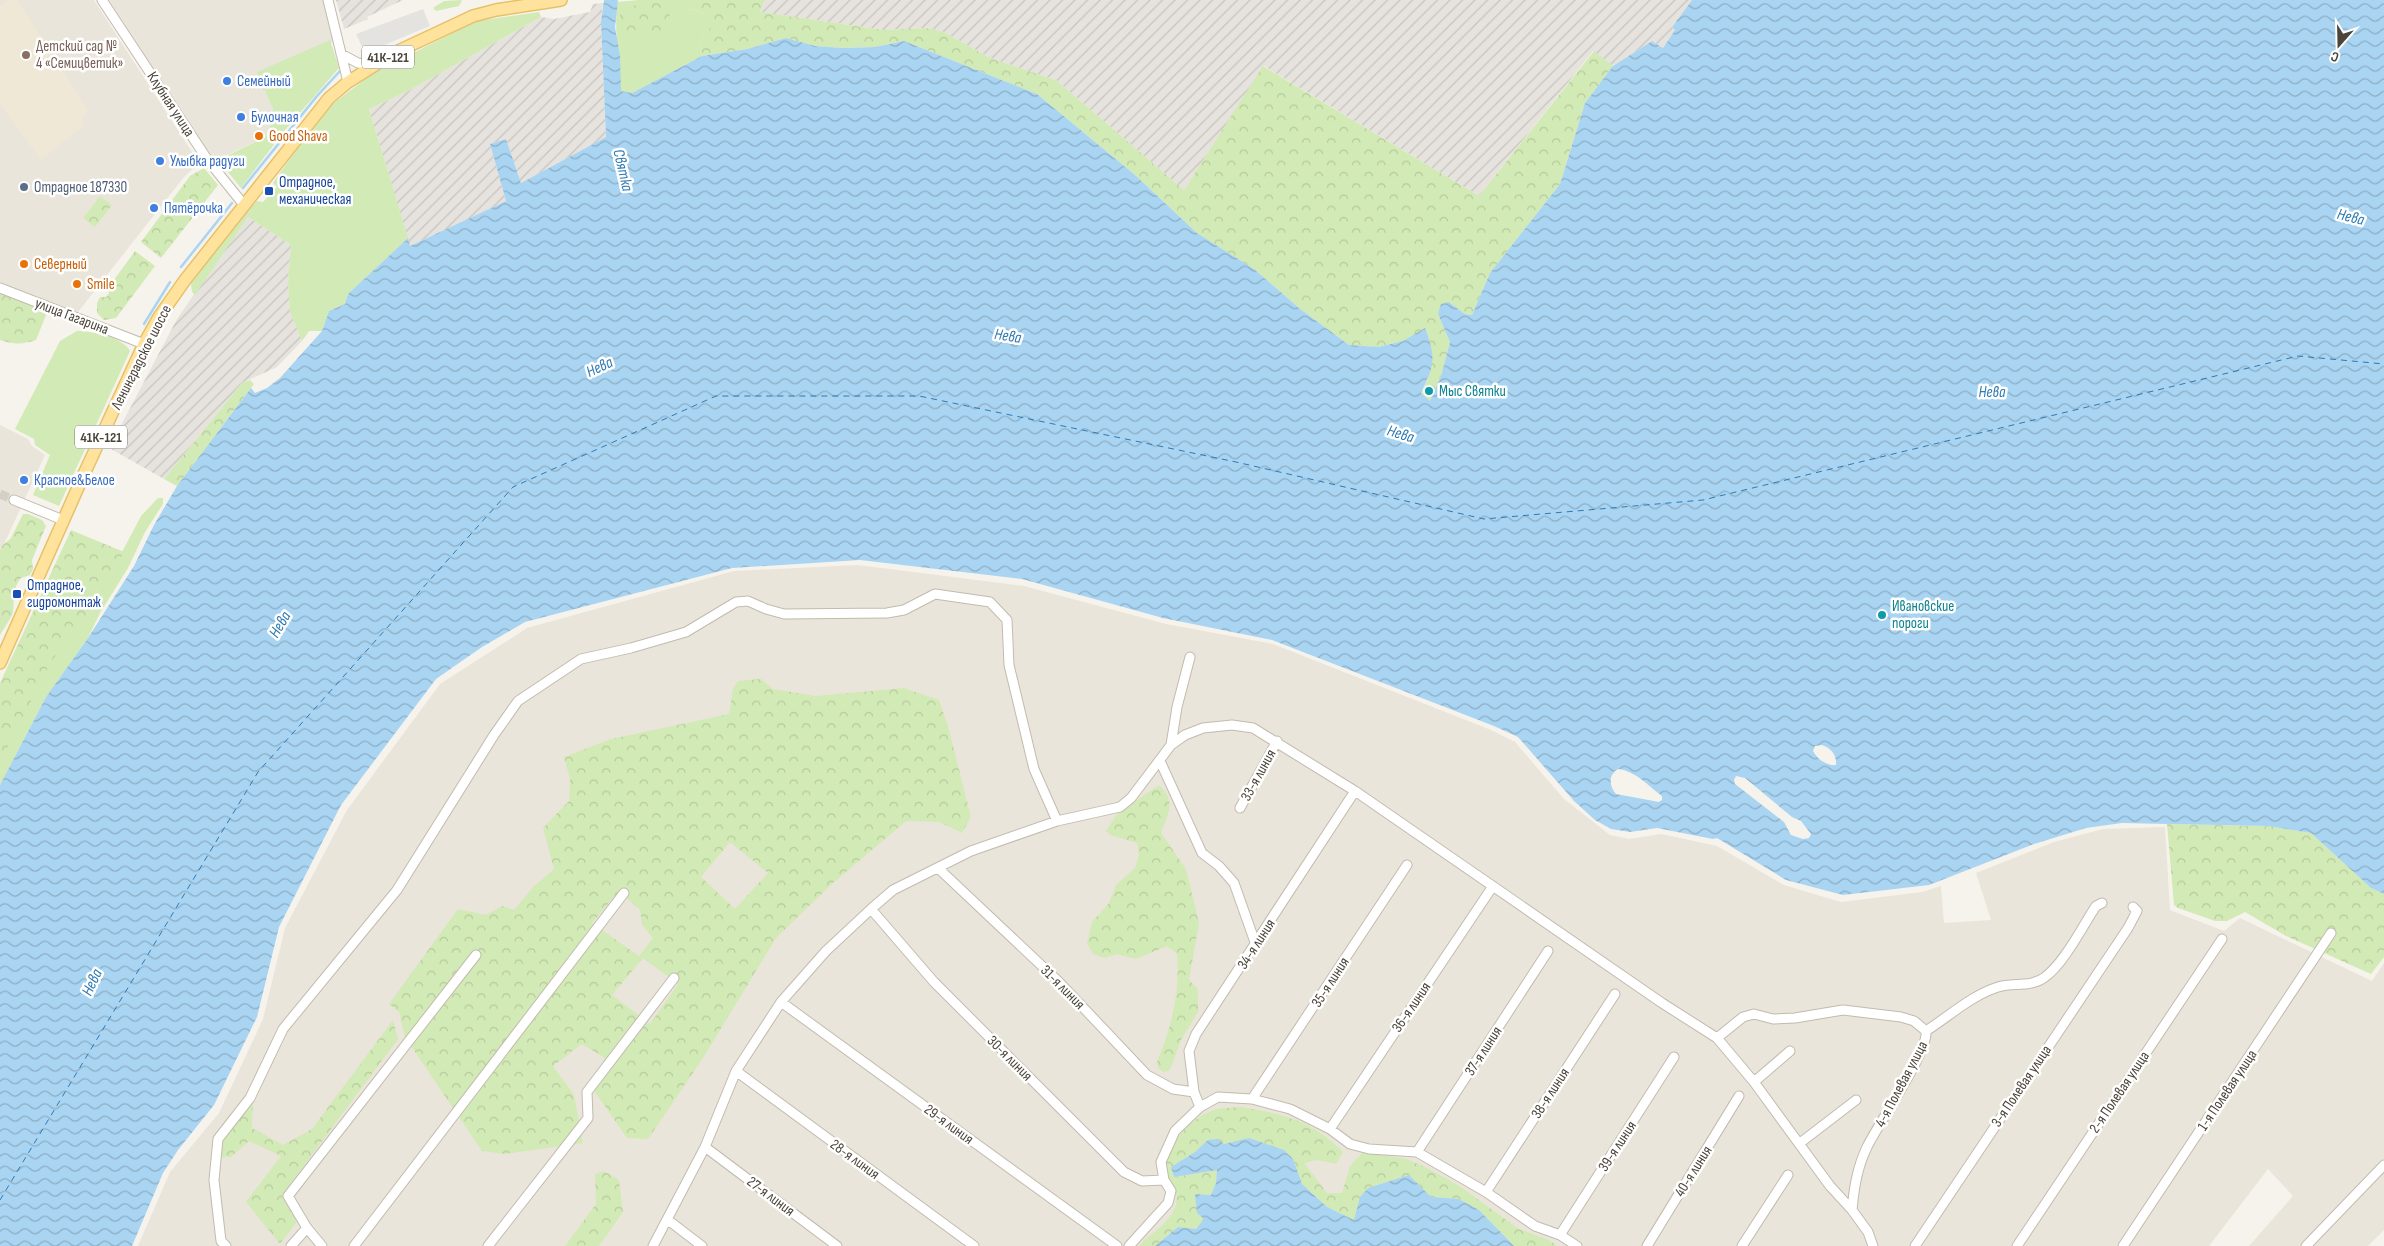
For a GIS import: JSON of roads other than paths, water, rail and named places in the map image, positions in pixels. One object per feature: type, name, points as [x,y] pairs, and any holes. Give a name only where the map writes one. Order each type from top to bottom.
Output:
[{"type":"main road","name":"Ленинградское шоссе","points":[[0,663],[144,344],[175,292],[329,98],[348,82],[394,53],[473,16],[496,10],[561,0]]},
{"type":"street","name":"Клубная улица","points":[[102,0],[206,159],[244,205]]},
{"type":"street","points":[[328,0],[348,82]]},
{"type":"street","points":[[341,54],[358,64],[374,65]]},
{"type":"street","name":"улица Гагарина","points":[[0,288],[144,344]]},
{"type":"street","points":[[14,500],[63,520]]},
{"type":"street","points":[[226,1246],[221,1241],[214,1180],[218,1139],[250,1098],[283,1029],[396,890],[494,734],[518,701],[581,659],[632,648],[686,632],[736,602],[748,601],[766,609],[794,614],[887,613],[904,610],[936,594],[990,602],[1007,620],[1009,665],[1034,769],[1057,821]]},
{"type":"street","points":[[1171,745],[1177,707],[1190,657]]},
{"type":"street","points":[[653,1246],[705,1147],[736,1071],[781,1002],[826,951],[871,909],[893,890],[971,851],[1057,821],[1120,807],[1131,798],[1171,745],[1185,735],[1203,728],[1232,725],[1254,728],[1355,791],[1670,1009],[1717,1038],[1754,1082],[1830,1186],[1852,1210],[1868,1232],[1873,1246]]},
{"type":"street","name":"33-я линия","points":[[1240,808],[1276,741]]},
{"type":"street","points":[[1160,761],[1202,853],[1219,866],[1234,882],[1256,945]]},
{"type":"street","name":"34-я линия","points":[[1200,1107],[1194,1092],[1189,1051],[1196,1034],[1355,791]]},
{"type":"street","name":"35-я линия","points":[[1252,1099],[1407,865]]},
{"type":"street","name":"31-я линия","points":[[938,868],[1059,982],[1148,1075],[1174,1089],[1194,1092]]},
{"type":"street","name":"36-я линия","points":[[1330,1129],[1492,886]]},
{"type":"street","points":[[354,1246],[624,893]]},
{"type":"street","name":"4-я Полевая улица","points":[[1852,1210],[1855,1184],[1862,1159],[1927,1038],[1926,1031],[1987,991],[1999,986],[2038,982],[2046,977],[2058,965],[2096,906],[2102,903]]},
{"type":"street","name":"3-я Полевая улица","points":[[1915,1246],[2128,928],[2137,911],[2133,907]]},
{"type":"street","name":"30-я линия","points":[[871,909],[934,982],[1124,1172],[1142,1181],[1164,1180]]},
{"type":"street","name":"1-я Полевая улица","points":[[2124,1246],[2331,933]]},
{"type":"street","name":"2-я Полевая улица","points":[[2017,1246],[2222,939]]},
{"type":"street","name":"37-я линия","points":[[1417,1152],[1548,951]]},
{"type":"street","points":[[322,1246],[288,1196],[476,955]]},
{"type":"street","points":[[488,1246],[588,1118],[587,1092],[674,978]]},
{"type":"street","name":"38-я линия","points":[[1486,1192],[1615,994]]},
{"type":"street","name":"29-я линия","points":[[781,1002],[1117,1246]]},
{"type":"street","points":[[1717,1038],[1743,1017],[1754,1014],[1773,1019],[1795,1018],[1843,1010],[1901,1016],[1914,1021],[1926,1031]]},
{"type":"street","points":[[1754,1082],[1790,1050]]},
{"type":"street","name":"39-я линия","points":[[1560,1235],[1674,1057]]},
{"type":"street","name":"28-я линия","points":[[736,1071],[974,1246]]},
{"type":"street","name":"40-я линия","points":[[1646,1246],[1739,1096]]},
{"type":"street","points":[[1129,1246],[1168,1203],[1171,1191],[1164,1180],[1160,1162],[1175,1130],[1200,1107],[1218,1097],[1252,1099],[1290,1109],[1330,1129],[1350,1144],[1369,1149],[1417,1152],[1486,1192],[1535,1226],[1560,1235],[1577,1246]]},
{"type":"street","points":[[1800,1143],[1856,1100]]},
{"type":"street","name":"27-я линия","points":[[705,1147],[837,1246]]},
{"type":"street","points":[[2306,1246],[2384,1165]]},
{"type":"street","points":[[1742,1246],[1788,1175]]},
{"type":"street","points":[[668,1220],[702,1246]]},
{"type":"street","points":[[290,1246],[308,1228]]},
{"type":"water","name":"Нева","points":[[604,0],[618,0],[615,27],[620,56],[621,91],[632,93],[702,56],[747,49],[786,38],[815,46],[842,48],[875,47],[904,41],[1037,94],[1135,175],[1197,233],[1254,269],[1299,308],[1349,345],[1378,347],[1403,341],[1425,328],[1431,347],[1432,361],[1429,375],[1421,393],[1430,401],[1441,376],[1450,342],[1438,314],[1441,304],[1449,302],[1465,314],[1472,315],[1490,273],[1560,184],[1585,103],[1613,66],[1652,41],[1663,48],[1675,30],[1672,27],[1692,0],[2384,0],[2384,894],[2371,888],[2311,833],[2267,826],[2122,823],[2086,828],[2034,844],[1929,885],[1843,895],[1786,880],[1717,838],[1713,839],[1657,828],[1630,832],[1611,829],[1595,820],[1574,801],[1518,737],[1272,640],[1163,618],[1022,579],[860,560],[732,568],[525,622],[482,647],[436,679],[341,805],[279,927],[257,1017],[214,1105],[178,1150],[163,1173],[132,1246],[0,1246],[0,785],[46,697],[88,638],[134,566],[154,525],[177,486],[251,388],[255,393],[267,388],[280,378],[322,331],[329,311],[345,304],[348,294],[408,238],[410,246],[506,201],[490,144],[506,139],[521,183],[606,137],[601,22]],"holes":[[[1822,745],[1833,752],[1836,758],[1836,765],[1826,763],[1815,754],[1813,751],[1815,746]],[[1618,769],[1624,770],[1636,776],[1662,796],[1662,800],[1659,802],[1616,794],[1612,788],[1611,781],[1612,774]],[[1736,776],[1745,778],[1792,817],[1801,821],[1811,834],[1809,838],[1803,839],[1791,835],[1784,822],[1735,784]]]},
{"type":"water","points":[[1249,1138],[1284,1150],[1293,1159],[1302,1184],[1327,1207],[1354,1220],[1360,1197],[1368,1188],[1409,1175],[1431,1197],[1459,1199],[1479,1210],[1514,1246],[1155,1246],[1178,1227],[1196,1229],[1204,1219],[1197,1213],[1195,1194],[1211,1195],[1216,1183],[1217,1170],[1174,1177],[1171,1167],[1195,1152],[1208,1140],[1217,1139],[1224,1144]]},
{"type":"waterway","points":[[243,188],[317,96],[340,71]]},
{"type":"waterway","points":[[181,267],[232,203]]},
{"type":"waterway","points":[[144,324],[170,282]]},
{"type":"tunnel","points":[[0,494],[14,500]]},
{"type":"place","name":"Детский сад № 4 «Семицветик»","points":[[26,55]]},
{"type":"place","name":"Семейный","points":[[227,81]]},
{"type":"place","name":"Булочная","points":[[241,117]]},
{"type":"place","name":"Good Shava","points":[[259,136]]},
{"type":"place","name":"Улыбка радуги","points":[[160,161]]},
{"type":"place","name":"Отрадное 187330","points":[[24,187]]},
{"type":"place","name":"Отрадное, механическая","points":[[269,191]]},
{"type":"place","name":"Пятёрочка","points":[[154,208]]},
{"type":"place","name":"Северный","points":[[24,264]]},
{"type":"place","name":"Smile","points":[[77,284]]},
{"type":"place","name":"Мыс Святки","points":[[1429,391]]},
{"type":"place","name":"Красное&Белое","points":[[24,480]]},
{"type":"place","name":"Отрадное, гидромонтаж","points":[[17,594]]},
{"type":"place","name":"Ивановские пороги","points":[[1882,615]]},
{"type":"water label","name":"Святка","points":[[624,170]]}]
